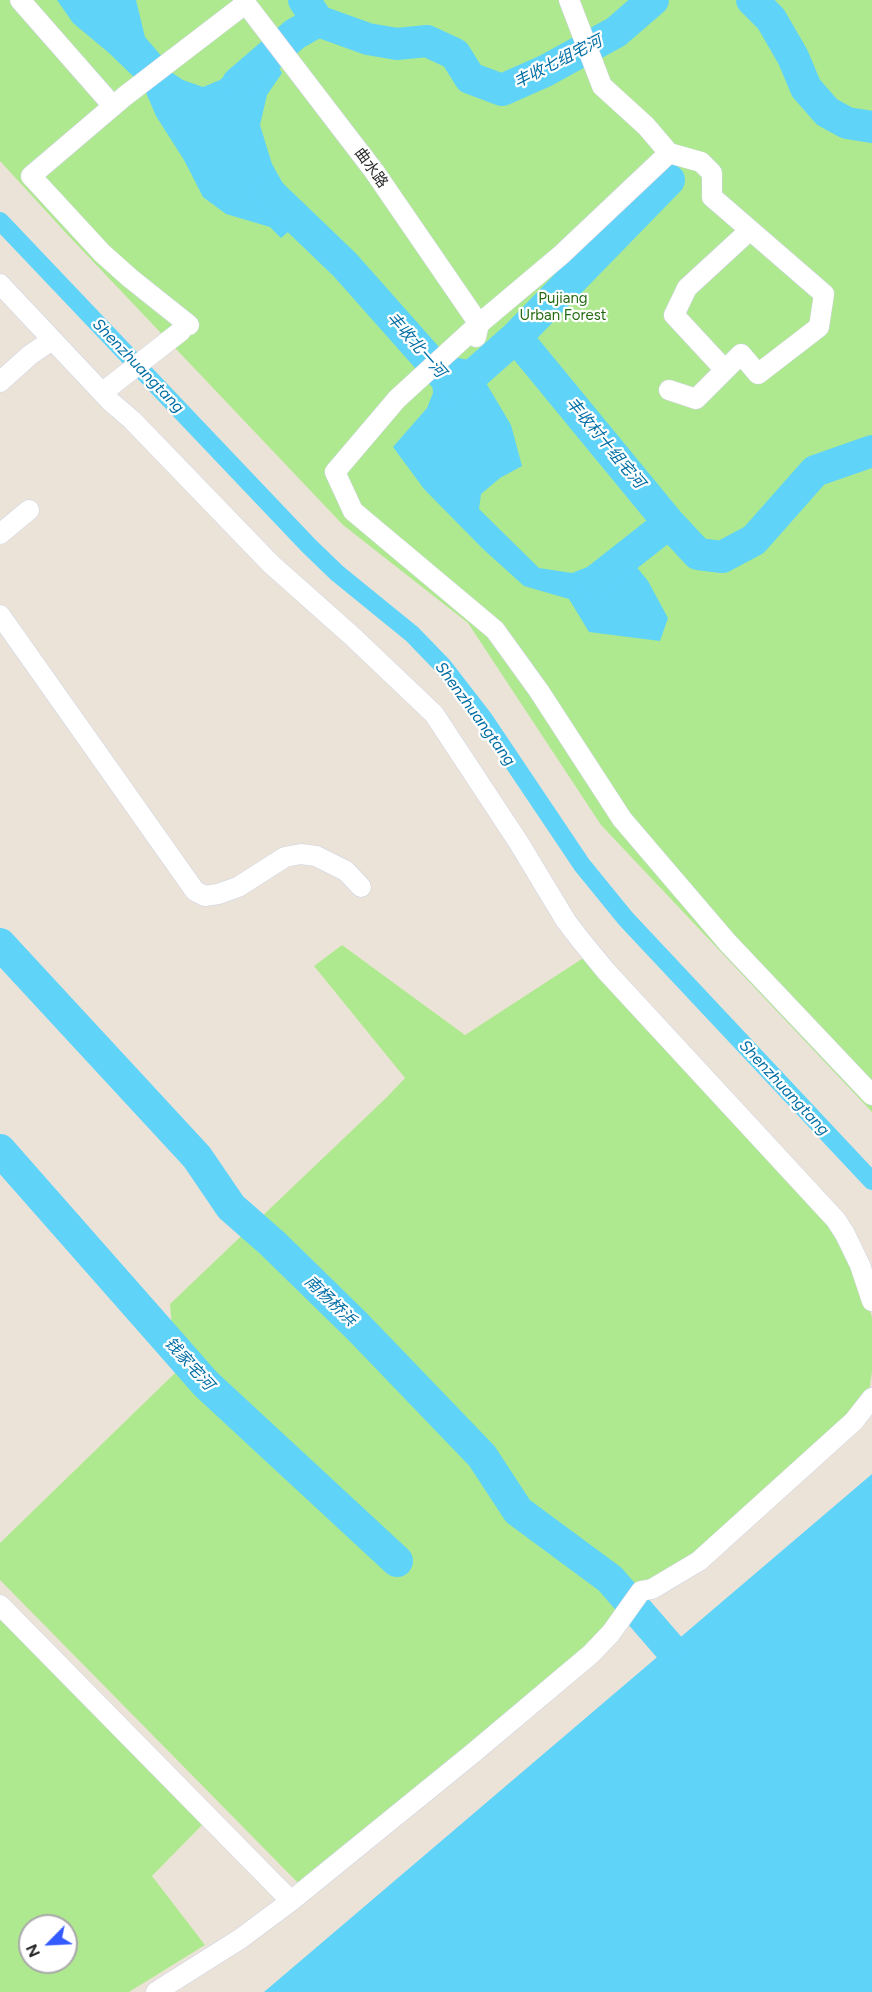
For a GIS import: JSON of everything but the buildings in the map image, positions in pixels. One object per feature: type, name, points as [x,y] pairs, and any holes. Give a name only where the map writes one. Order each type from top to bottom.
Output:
[{"type":"street","points":[[20,0],[113,106]]},
{"type":"street","points":[[569,0],[602,86],[646,126],[669,153],[701,162],[712,173],[712,197],[825,294],[819,327],[758,374],[741,354],[696,399],[669,390]]},
{"type":"street","points":[[106,390],[185,328],[102,253],[31,176],[113,106],[244,2]]},
{"type":"street","name":"曲水路","points":[[244,2],[374,171],[479,324]]},
{"type":"street","points":[[669,153],[561,255],[479,324],[397,399],[335,472],[353,511],[495,630],[622,819],[728,944],[872,1095]]},
{"type":"street","points":[[725,370],[674,315],[687,288],[750,230]]},
{"type":"street","points":[[0,284],[52,340],[106,390],[111,402],[132,420],[271,564],[352,636],[434,714],[579,938],[606,971],[836,1220],[860,1264],[872,1302]]},
{"type":"street","points":[[475,344],[479,324]]},
{"type":"street","points":[[0,382],[30,355],[52,340]]},
{"type":"street","points":[[0,534],[29,510]]},
{"type":"street","points":[[0,615],[195,891],[205,896],[218,894],[238,887],[285,857],[301,854],[316,856],[346,871],[361,887]]},
{"type":"street","points":[[156,1992],[240,1939],[291,1901],[472,1754],[591,1654],[641,1591],[652,1589],[699,1561],[854,1421],[872,1398]]},
{"type":"street","points":[[0,1605],[291,1901]]},
{"type":"green space","name":"Pujiang Urban Forest","points":[[0,0],[872,0],[872,1112],[601,825],[468,623],[343,525],[0,161]]},
{"type":"green space","points":[[342,945],[465,1035],[591,953],[845,1234],[872,1317],[872,1371],[867,1406],[305,1890],[0,1580],[0,1543],[176,1372],[170,1304],[405,1078],[314,966]]},
{"type":"green space","points":[[0,1619],[204,1823],[152,1876],[205,1945],[129,1992],[0,1992]]},
{"type":"water","points":[[57,0],[136,0],[145,37],[163,58],[136,79],[73,23]]},
{"type":"water","points":[[265,43],[282,73],[267,95],[260,125],[272,164],[290,196],[309,214],[281,238],[270,227],[226,214],[203,197],[184,160],[156,116],[144,88],[168,70],[183,80],[203,87],[220,80]]},
{"type":"water","points":[[454,357],[473,361],[511,425],[522,466],[500,478],[481,494],[479,509],[539,568],[572,573],[603,561],[622,549],[648,581],[668,618],[660,641],[589,632],[569,599],[524,586],[483,549],[424,489],[393,447],[427,408],[433,393],[432,378]]},
{"type":"water","points":[[872,1474],[872,1992],[264,1992],[669,1647]]},
{"type":"waterway","name":"丰收七组宅河","points":[[304,0],[318,21],[368,39],[397,44],[427,41],[455,54],[470,78],[502,90],[545,71],[616,32],[653,0]]},
{"type":"waterway","name":"丰收七组宅河","points":[[752,0],[771,19],[793,57],[806,88],[827,112],[847,123],[872,127]]},
{"type":"waterway","points":[[238,83],[295,34],[318,21]]},
{"type":"waterway","name":"丰收村十组宅河","points":[[669,180],[516,337],[669,523],[698,554],[722,557],[754,540],[815,471],[872,451]]},
{"type":"waterway","name":"丰收北一河","points":[[269,192],[345,265],[455,389]]},
{"type":"waterway","name":"Shenzhuangtang","points":[[0,221],[309,546],[337,573],[412,634],[443,666],[484,719],[582,865],[626,919],[872,1181]]},
{"type":"waterway","points":[[456,390],[516,337]]},
{"type":"waterway","name":"丰收北一河","points":[[594,582],[669,523]]},
{"type":"waterway","name":"南杨桥浜","points":[[0,944],[197,1157],[231,1207],[272,1243],[357,1326],[482,1456],[518,1511],[610,1579],[669,1647]]},
{"type":"waterway","name":"钱家宅河","points":[[0,1150],[206,1384],[397,1561]]}]
